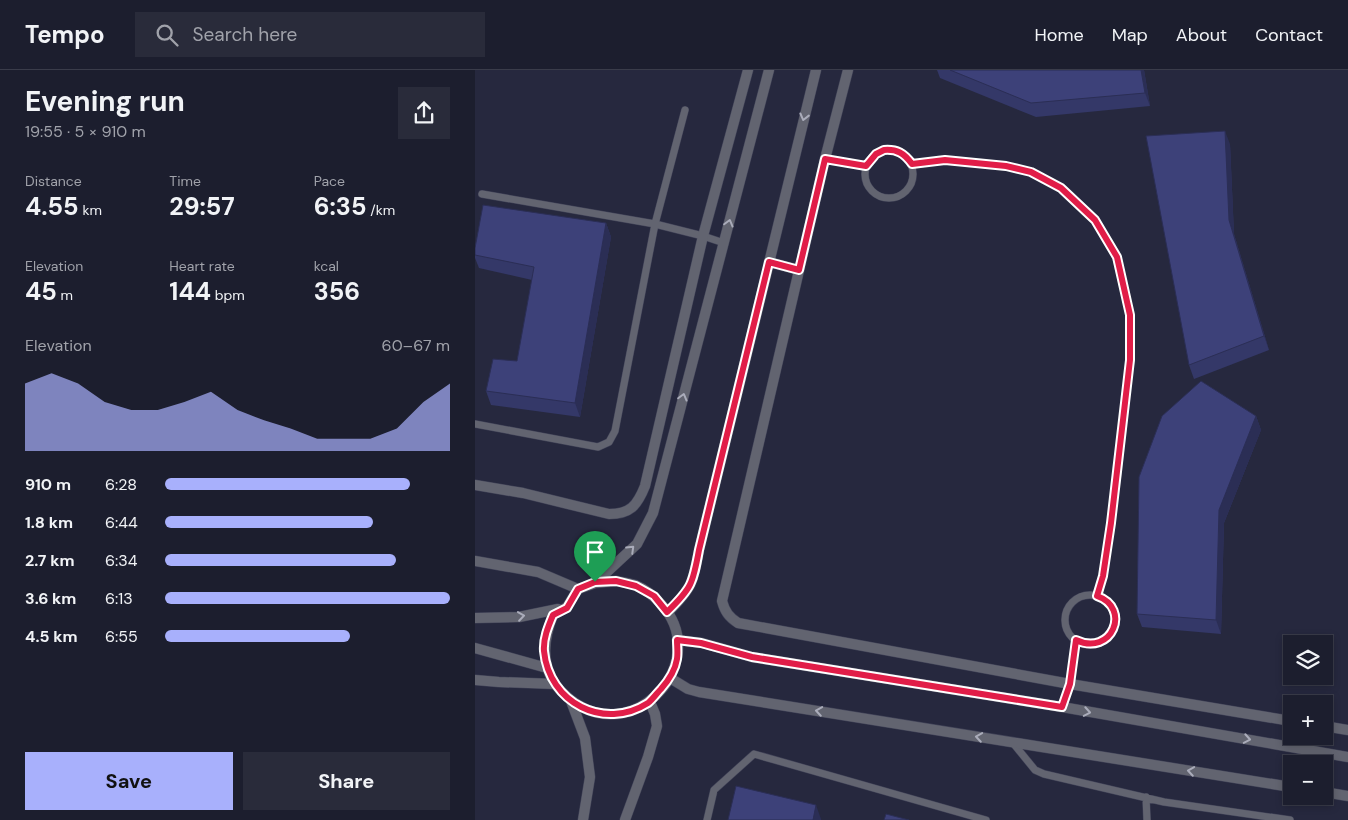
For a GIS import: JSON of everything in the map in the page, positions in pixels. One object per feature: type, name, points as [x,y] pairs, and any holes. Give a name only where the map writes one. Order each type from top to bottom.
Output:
[{"type":"street","points":[[475,485],[523,493],[609,514],[623,514],[641,498],[703,236],[748,70]]},
{"type":"street","points":[[595,582],[637,544],[653,513],[769,70]]},
{"type":"street","points":[[667,612],[688,591],[694,578],[699,550],[816,70]]},
{"type":"street","points":[[848,70],[825,159],[722,601],[728,617],[738,623],[1070,684],[1283,720]]},
{"type":"street","points":[[769,262],[799,270]]},
{"type":"street","points":[[475,561],[538,572],[578,589]]},
{"type":"street","points":[[616,581],[636,586],[654,596],[667,612],[674,625],[677,640],[677,659],[670,678],[650,702],[631,711],[610,714],[589,711],[571,701],[555,684],[547,668],[544,650],[546,632],[553,615],[567,608],[578,589],[595,582],[616,581]]},
{"type":"street","points":[[475,618],[519,617],[567,608]]},
{"type":"street","points":[[677,640],[701,643],[752,657],[1062,707],[1348,757]]},
{"type":"street","points":[[475,648],[547,668]]},
{"type":"street","points":[[670,678],[687,689],[699,692],[1283,786]]},
{"type":"street","points":[[475,680],[555,684]]},
{"type":"street","points":[[571,701],[585,738],[590,777],[583,820]]},
{"type":"street","points":[[625,820],[657,726],[650,702]]},
{"type":"street","points":[[1333,728],[1348,730]]},
{"type":"street","points":[[1333,794],[1348,796]]},
{"type":"lane","points":[[475,424],[598,447],[609,442],[615,431],[655,224],[685,110]]},
{"type":"lane","points":[[884,150],[900,152],[912,164],[913,180],[905,192],[891,198],[877,194],[867,183],[865,175],[866,166],[876,154],[884,150]]},
{"type":"lane","points":[[825,159],[866,166]]},
{"type":"lane","points":[[912,164],[945,160],[1006,166],[1031,172],[1061,188],[1095,220],[1117,257],[1130,315],[1130,360],[1105,566],[1097,596]]},
{"type":"lane","points":[[482,194],[655,224],[724,243]]},
{"type":"lane","points":[[1087,595],[1097,596],[1108,602],[1113,608],[1115,616],[1112,631],[1101,642],[1084,644],[1076,640],[1066,627],[1065,618],[1067,610],[1072,603],[1087,595]]},
{"type":"lane","points":[[1062,707],[1070,684],[1076,640]]},
{"type":"lane","points":[[1013,742],[1035,770],[1044,774],[1246,817],[1290,820]]},
{"type":"lane","points":[[707,820],[714,790],[754,754],[987,820]]},
{"type":"lane","points":[[1146,797],[1147,820]]},
{"type":"building","points":[[950,70],[1141,70],[1145,93],[1031,103]]},
{"type":"building","points":[[1225,131],[1229,220],[1264,336],[1189,365],[1146,136]]},
{"type":"building","points":[[483,205],[606,223],[575,403],[486,391],[493,359],[517,361],[534,267],[475,255]]},
{"type":"building","points":[[1201,381],[1256,416],[1219,510],[1216,620],[1137,614],[1139,477],[1162,416]]},
{"type":"building","points":[[736,786],[816,805],[813,820],[728,820]]},
{"type":"building","points":[[886,814],[909,820],[884,820]]},
{"type":"route","points":[[884,150],[892,150],[900,152],[912,164],[924,161],[945,160],[1006,166],[1031,172],[1061,188],[1095,220],[1117,257],[1130,315],[1130,360],[1118,471],[1103,576],[1097,596],[1108,602],[1113,608],[1115,624],[1108,637],[1101,642],[1084,644],[1076,640],[1070,684],[1062,707],[752,657],[701,643],[677,640],[677,659],[670,678],[650,702],[631,711],[610,714],[589,711],[571,701],[555,684],[547,668],[544,650],[546,632],[553,615],[567,608],[578,589],[595,582],[616,581],[636,586],[654,596],[667,612],[688,591],[694,578],[699,550],[769,262],[799,270],[825,159],[866,166],[876,154],[884,150]]}]
